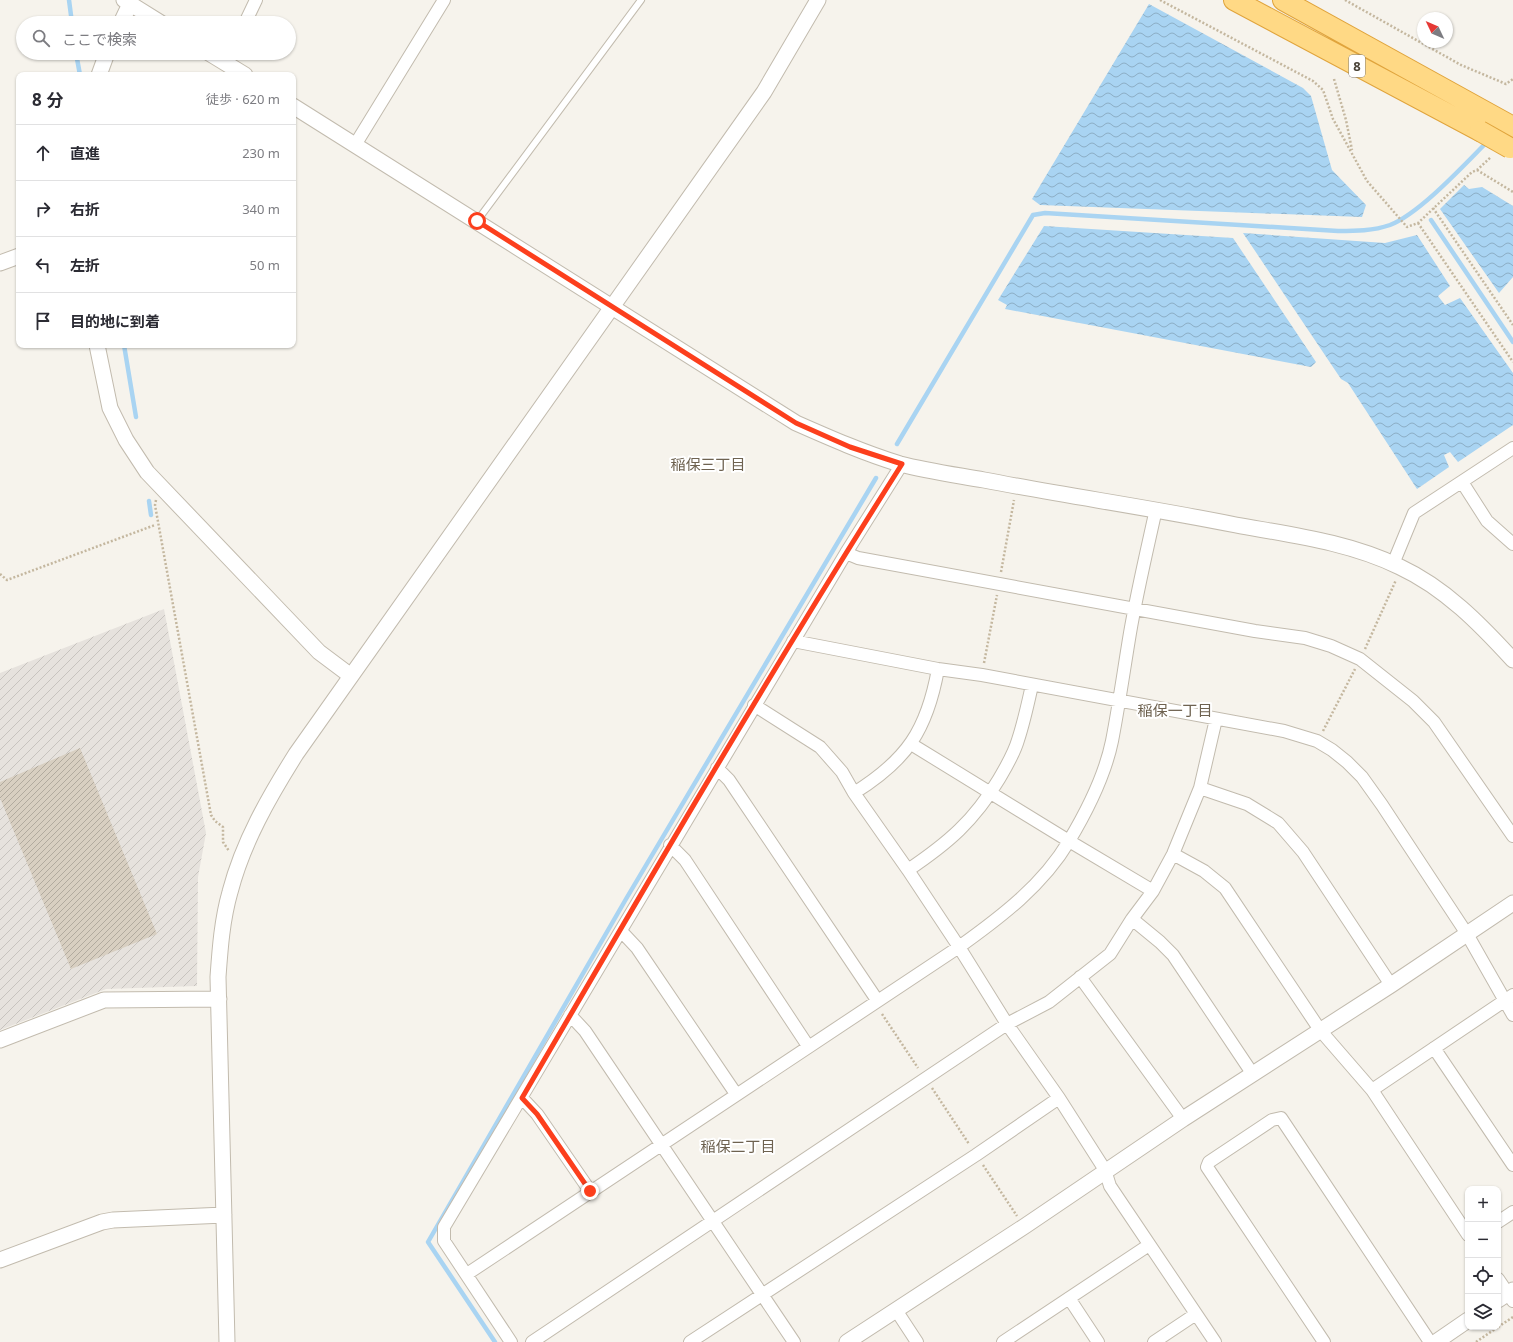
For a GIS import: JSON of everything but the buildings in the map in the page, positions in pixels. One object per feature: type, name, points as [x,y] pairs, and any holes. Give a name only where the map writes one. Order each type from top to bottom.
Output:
[{"type":"highway","name":"8","points":[[1234,0],[1480,131],[1505,151]]},
{"type":"highway","name":"8","points":[[1283,0],[1513,127]]},
{"type":"street","points":[[248,16],[256,0]]},
{"type":"street","points":[[356,145],[444,0]]},
{"type":"street","points":[[227,1342],[219,999],[221,942],[230,891],[252,832],[281,778],[351,676],[764,92],[818,0]]},
{"type":"street","points":[[123,16],[127,2],[150,16]]},
{"type":"street","points":[[100,72],[104,60]]},
{"type":"street","points":[[230,60],[241,72]]},
{"type":"street","points":[[296,108],[796,423],[850,447],[902,464],[1017,486],[1156,509],[1342,546],[1393,564],[1436,589],[1463,608],[1485,629],[1513,660]]},
{"type":"street","points":[[0,263],[16,257]]},
{"type":"street","points":[[98,348],[110,408],[126,440],[147,472],[319,652],[351,676]]},
{"type":"street","points":[[1393,564],[1414,513],[1513,448]]},
{"type":"street","points":[[511,1342],[444,1241],[444,1227],[793,640],[902,464]]},
{"type":"street","points":[[1462,482],[1487,520],[1513,544]]},
{"type":"street","points":[[467,1274],[877,1000],[959,947],[1019,901],[1044,875],[1069,841],[1099,779],[1111,742],[1134,609],[1156,509]]},
{"type":"street","points":[[846,553],[858,558],[1255,631],[1305,638],[1331,646],[1360,659],[1413,701],[1434,722],[1513,836]]},
{"type":"street","points":[[793,640],[938,669],[1118,700],[1284,731],[1318,741],[1347,762],[1382,804],[1509,998],[1513,1015]]},
{"type":"street","points":[[854,793],[879,778],[896,762],[911,744],[923,722],[933,697],[938,669]]},
{"type":"street","points":[[908,870],[953,837],[976,815],[1006,766],[1018,742],[1032,685]]},
{"type":"street","points":[[754,706],[820,747],[842,772],[854,793],[908,870],[959,947],[1007,1024],[1059,1098],[1105,1170],[1110,1186],[1215,1342]]},
{"type":"street","points":[[532,1342],[1007,1024],[1049,1002],[1080,976],[1110,954],[1132,919],[1153,891],[1173,854],[1200,788],[1216,718]]},
{"type":"street","points":[[911,744],[1153,891]]},
{"type":"street","points":[[717,768],[729,780],[877,1000]]},
{"type":"street","points":[[1200,788],[1247,804],[1278,823],[1303,852],[1391,985]]},
{"type":"street","points":[[670,845],[684,860],[808,1046]]},
{"type":"street","points":[[1173,854],[1204,871],[1225,888],[1320,1030],[1372,1090],[1465,1230]]},
{"type":"street","points":[[847,1342],[1025,1226],[1105,1170],[1252,1073],[1391,985],[1513,903]]},
{"type":"street","points":[[1132,919],[1173,955],[1252,1073]]},
{"type":"street","points":[[621,931],[637,948],[736,1094]]},
{"type":"street","points":[[1080,976],[1183,1119]]},
{"type":"street","points":[[1372,1090],[1509,998]]},
{"type":"street","points":[[0,1040],[104,1000],[219,999]]},
{"type":"street","points":[[570,1015],[585,1031],[662,1143],[794,1342]]},
{"type":"street","points":[[1434,1048],[1513,1165]]},
{"type":"street","points":[[522,1098],[537,1114],[590,1191]]},
{"type":"street","points":[[690,1342],[762,1293],[976,1155],[1059,1098]]},
{"type":"street","points":[[1324,1342],[1208,1167],[1210,1162],[1272,1120],[1281,1118],[1430,1342]]},
{"type":"street","points":[[1501,1220],[1513,1212]]},
{"type":"street","points":[[0,1260],[102,1222],[113,1220],[224,1215]]},
{"type":"street","points":[[1007,1341],[1149,1245]]},
{"type":"street","points":[[1501,1284],[1508,1296]]},
{"type":"street","points":[[1069,1298],[1098,1342]]},
{"type":"street","points":[[896,1310],[917,1342]]},
{"type":"street","points":[[1154,1342],[1196,1314]]},
{"type":"street","points":[[1436,1342],[1465,1322]]},
{"type":"lane","points":[[477,221],[641,0]]},
{"type":"path","points":[[1160,0],[1314,81],[1323,90],[1333,119],[1367,181],[1407,228],[1418,223],[1472,172],[1505,151]]},
{"type":"path","points":[[1345,0],[1461,65],[1506,84],[1513,80]]},
{"type":"path","points":[[1334,79],[1346,120],[1353,155]]},
{"type":"path","points":[[1477,170],[1513,192]]},
{"type":"path","points":[[1433,208],[1513,325]]},
{"type":"path","points":[[1418,223],[1513,362]]},
{"type":"path","points":[[160,486],[155,505],[211,815],[215,821],[223,827],[223,842],[229,852],[232,856],[241,860]]},
{"type":"path","points":[[0,574],[7,580],[155,525]]},
{"type":"path","points":[[877,1000],[881,1012],[1025,1226]]},
{"type":"path","points":[[1501,1325],[1513,1316]]},
{"type":"path","points":[[1476,1342],[1494,1330]]},
{"type":"shaded area","points":[[164,609],[206,833],[198,877],[197,986],[106,989],[0,1030],[0,673]]},
{"type":"water","points":[[1149,4],[1303,88],[1311,96],[1332,170],[1366,205],[1362,217],[1040,205],[1032,199]]},
{"type":"water","points":[[1464,185],[1469,189],[1482,187],[1513,206],[1513,277],[1499,293],[1440,209]]},
{"type":"water","points":[[1044,226],[1233,238],[1316,362],[1311,367],[1005,309],[1007,305],[998,300]]},
{"type":"water","points":[[1243,233],[1385,243],[1417,235],[1450,286],[1438,296],[1445,305],[1460,298],[1513,373],[1513,425],[1458,462],[1450,452],[1444,455],[1449,467],[1417,489],[1348,383],[1341,379]]},
{"type":"waterway","points":[[69,0],[71,16]]},
{"type":"waterway","points":[[77,60],[79,72]]},
{"type":"waterway","points":[[897,444],[1033,215],[1045,213],[1338,231],[1371,230],[1390,225],[1402,219],[1428,200],[1487,142]]},
{"type":"waterway","points":[[1431,220],[1513,342]]},
{"type":"waterway","points":[[124,348],[136,417]]},
{"type":"waterway","points":[[495,1342],[428,1242],[626,899],[876,478]]},
{"type":"waterway","points":[[149,501],[151,515]]},
{"type":"district","name":"稲保三丁目","points":[[708,464]]},
{"type":"district","name":"稲保一丁目","points":[[1175,710]]},
{"type":"district","name":"稲保二丁目","points":[[738,1146]]},
{"type":"route","points":[[477,221],[796,423],[850,447],[902,464],[846,553],[670,845],[522,1098],[537,1114],[590,1191]]}]
